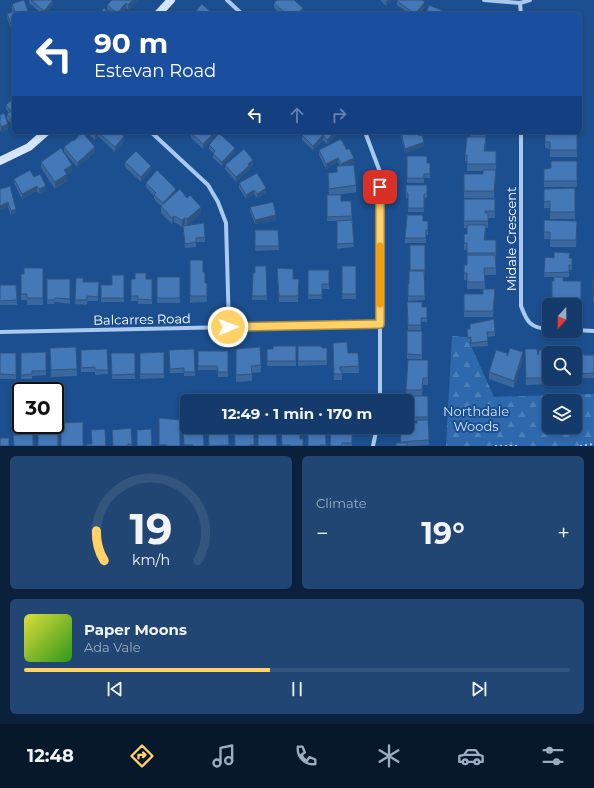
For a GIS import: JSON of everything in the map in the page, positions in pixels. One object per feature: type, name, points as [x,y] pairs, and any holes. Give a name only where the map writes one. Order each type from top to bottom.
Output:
[{"type":"street","points":[[160,12],[171,0]]},
{"type":"street","points":[[227,0],[240,12]]},
{"type":"street","points":[[484,0],[520,3],[530,0]]},
{"type":"street","points":[[520,3],[521,12]]},
{"type":"street","points":[[0,161],[29,147],[44,134]]},
{"type":"street","points":[[153,134],[208,185],[218,202],[226,223],[228,327]]},
{"type":"street","points":[[366,134],[380,172],[380,394]]},
{"type":"street","name":"Midale Crescent","points":[[521,134],[521,306],[527,321],[542,328]]},
{"type":"street","name":"Balcarres Road","points":[[0,332],[380,324]]},
{"type":"street","points":[[582,330],[594,331]]},
{"type":"street","points":[[373,446],[376,434]]},
{"type":"path","points":[[580,446],[594,444]]},
{"type":"path","points":[[495,446],[519,446]]},
{"type":"green space","name":"Northdale Woods","points":[[452,336],[467,337],[494,397],[542,396],[542,434],[582,434],[582,394],[594,394],[594,446],[446,446]]},
{"type":"building","points":[[24,0],[28,11],[12,12],[15,11],[12,4]]},
{"type":"building","points":[[31,0],[53,0],[44,11]]},
{"type":"building","points":[[112,0],[133,0],[128,5],[126,3],[118,12],[107,5]]},
{"type":"building","points":[[277,0],[294,0],[303,8],[299,12],[284,12],[274,3]]},
{"type":"building","points":[[422,0],[425,2],[417,12],[412,12],[397,1]]},
{"type":"building","points":[[202,4],[211,12],[195,12]]},
{"type":"building","points":[[429,5],[446,12],[427,12]]},
{"type":"building","points":[[104,8],[108,12],[101,12]]},
{"type":"building","points":[[12,12],[12,26],[7,14]]},
{"type":"building","points":[[12,100],[12,120],[7,114],[11,111],[6,105]]},
{"type":"building","points":[[4,113],[8,124],[1,127],[0,115]]},
{"type":"building","points":[[80,134],[84,134],[95,147],[77,163],[64,147],[73,140],[74,141]]},
{"type":"building","points":[[100,134],[122,134],[124,136],[115,147]]},
{"type":"building","points":[[192,134],[213,134],[203,144]]},
{"type":"building","points":[[218,134],[220,134],[235,148],[222,162],[213,154],[215,151],[209,145]]},
{"type":"building","points":[[333,134],[327,140],[323,135],[313,146],[302,135]]},
{"type":"building","points":[[401,134],[422,135],[424,142],[405,149]]},
{"type":"building","points":[[545,134],[577,134],[577,150],[550,150],[550,142],[545,142]]},
{"type":"building","points":[[467,137],[486,137],[484,151],[496,151],[496,164],[467,164],[467,155],[465,155]]},
{"type":"building","points":[[341,139],[347,150],[349,148],[354,158],[341,164],[338,158],[326,164],[319,150]]},
{"type":"building","points":[[61,148],[72,165],[64,170],[67,174],[55,182],[41,162]]},
{"type":"building","points":[[244,149],[253,160],[248,164],[249,166],[236,177],[225,165]]},
{"type":"building","points":[[136,151],[151,166],[141,177],[125,162]]},
{"type":"building","points":[[407,156],[427,156],[427,163],[430,163],[430,174],[424,174],[424,178],[407,178]]},
{"type":"building","points":[[551,161],[577,161],[577,181],[544,181],[544,169],[551,168]]},
{"type":"building","points":[[354,165],[356,185],[329,189],[328,173],[337,172],[337,166]]},
{"type":"building","points":[[30,170],[34,177],[40,174],[46,186],[39,189],[37,186],[22,194],[14,179]]},
{"type":"building","points":[[157,170],[176,189],[163,203],[154,195],[156,193],[146,183]]},
{"type":"building","points":[[483,170],[496,170],[494,191],[464,191],[464,174],[483,174]]},
{"type":"building","points":[[257,173],[266,188],[257,194],[254,190],[246,195],[239,183]]},
{"type":"building","points":[[406,185],[427,185],[427,194],[424,194],[424,208],[408,208],[408,193],[406,193]]},
{"type":"building","points":[[10,186],[16,209],[11,211],[8,202],[0,206],[0,189]]},
{"type":"building","points":[[575,188],[575,212],[550,212],[550,201],[544,202],[544,189]]},
{"type":"building","points":[[180,189],[187,198],[190,195],[201,207],[187,219],[185,218],[182,220],[174,216],[172,218],[161,206]]},
{"type":"building","points":[[327,195],[341,195],[341,201],[351,201],[352,216],[327,217]]},
{"type":"building","points":[[464,199],[495,199],[495,211],[485,211],[485,213],[488,213],[488,221],[464,221]]},
{"type":"building","points":[[273,202],[276,215],[255,220],[250,207]]},
{"type":"building","points":[[407,215],[423,215],[423,221],[428,221],[426,238],[405,238]]},
{"type":"building","points":[[352,220],[354,243],[337,244],[337,221]]},
{"type":"building","points":[[544,220],[577,221],[576,240],[550,240],[550,232],[544,232]]},
{"type":"building","points":[[204,223],[205,237],[196,238],[196,242],[185,244],[183,226]]},
{"type":"building","points":[[467,225],[486,225],[484,240],[496,240],[496,253],[467,253],[467,243],[464,243],[464,234],[467,234]]},
{"type":"building","points":[[255,230],[278,230],[279,246],[255,246]]},
{"type":"building","points":[[410,245],[425,245],[425,270],[410,270]]},
{"type":"building","points":[[554,252],[570,253],[569,258],[572,258],[572,265],[569,265],[569,272],[544,273],[545,257],[554,258]]},
{"type":"building","points":[[467,255],[495,255],[496,268],[484,268],[485,282],[467,282],[467,273],[464,273],[464,265],[467,265]]},
{"type":"building","points":[[190,260],[203,260],[203,272],[205,272],[205,283],[207,283],[207,296],[190,296]]},
{"type":"building","points":[[255,266],[266,266],[267,296],[252,296],[253,273],[255,273]]},
{"type":"building","points":[[342,266],[356,266],[356,294],[342,294]]},
{"type":"building","points":[[24,268],[43,268],[43,298],[27,298],[27,294],[21,294],[21,274],[24,274]]},
{"type":"building","points":[[277,268],[293,269],[293,279],[299,279],[298,296],[279,296]]},
{"type":"building","points":[[308,270],[329,270],[329,284],[322,284],[322,295],[308,295]]},
{"type":"building","points":[[409,271],[424,271],[425,296],[408,296]]},
{"type":"building","points":[[135,273],[146,273],[146,279],[152,279],[152,300],[138,299],[138,296],[131,296],[131,279],[135,279]]},
{"type":"building","points":[[112,275],[124,275],[124,298],[101,298],[101,285],[112,285]]},
{"type":"building","points":[[157,277],[180,277],[180,298],[157,298]]},
{"type":"building","points":[[554,277],[563,277],[563,281],[581,281],[581,298],[552,298],[552,281],[554,281]]},
{"type":"building","points":[[76,278],[83,278],[83,282],[99,282],[98,297],[87,296],[87,300],[75,300]]},
{"type":"building","points":[[47,279],[70,279],[70,299],[55,298],[54,300],[47,300]]},
{"type":"building","points":[[594,279],[594,295],[593,295]]},
{"type":"building","points":[[0,285],[16,285],[17,300],[0,301]]},
{"type":"building","points":[[483,289],[495,289],[493,311],[464,311],[464,294],[483,294]]},
{"type":"building","points":[[407,302],[422,302],[422,307],[427,307],[427,318],[421,318],[421,325],[408,325]]},
{"type":"building","points":[[494,319],[495,332],[487,332],[488,341],[471,343],[471,337],[468,338],[467,329],[470,329],[470,324]]},
{"type":"building","points":[[407,331],[422,331],[422,355],[407,354]]},
{"type":"building","points":[[347,342],[348,353],[358,353],[359,366],[340,367],[342,374],[334,374],[333,343]]},
{"type":"building","points":[[273,346],[296,346],[296,361],[267,361],[267,349],[273,349]]},
{"type":"building","points":[[298,346],[321,346],[322,348],[327,348],[327,361],[298,361]]},
{"type":"building","points":[[76,347],[77,369],[51,370],[50,348]]},
{"type":"building","points":[[260,347],[261,365],[251,366],[252,374],[236,375],[236,349]]},
{"type":"building","points":[[510,348],[523,352],[514,381],[489,372],[496,350],[507,353],[507,356]]},
{"type":"building","points":[[107,349],[108,370],[95,370],[95,367],[81,368],[81,350]]},
{"type":"building","points":[[194,349],[195,372],[184,372],[184,368],[170,369],[169,350]]},
{"type":"building","points":[[525,349],[537,349],[538,355],[539,350],[542,350],[542,378],[526,378]]},
{"type":"building","points":[[198,351],[228,351],[228,372],[218,372],[217,366],[198,366]]},
{"type":"building","points":[[46,352],[46,371],[32,371],[32,374],[21,375],[21,353]]},
{"type":"building","points":[[164,352],[164,374],[140,374],[140,353]]},
{"type":"building","points":[[582,352],[584,355],[594,355],[594,373],[582,374]]},
{"type":"building","points":[[0,353],[16,353],[16,375],[0,374]]},
{"type":"building","points":[[111,353],[135,353],[135,374],[112,375]]},
{"type":"building","points":[[408,360],[428,360],[428,378],[423,378],[422,390],[406,390]]},
{"type":"building","points":[[414,396],[428,396],[428,417],[414,417]]},
{"type":"building","points":[[159,418],[180,420],[180,446],[159,445]]},
{"type":"building","points":[[417,420],[428,420],[429,440],[401,442],[400,434],[414,434],[414,423],[417,423]]},
{"type":"building","points":[[83,422],[83,446],[61,446],[61,434],[64,434],[64,423]]},
{"type":"building","points":[[131,428],[132,444],[128,444],[128,446],[113,446],[112,430]]},
{"type":"building","points":[[105,429],[106,446],[87,446],[87,444],[92,444],[91,430]]},
{"type":"building","points":[[151,429],[152,446],[137,446],[137,430]]},
{"type":"building","points":[[33,434],[33,446],[14,446],[13,435]]},
{"type":"building","points":[[38,434],[58,434],[58,446],[38,446]]},
{"type":"building","points":[[183,434],[203,434],[204,446],[184,445]]},
{"type":"building","points":[[208,434],[228,434],[229,445],[209,446]]},
{"type":"building","points":[[234,434],[254,434],[254,445],[235,446]]},
{"type":"building","points":[[258,434],[276,434],[277,446],[258,446]]},
{"type":"building","points":[[281,434],[300,434],[300,439],[303,439],[303,446],[282,445]]},
{"type":"building","points":[[308,434],[325,434],[326,445],[308,446]]},
{"type":"building","points":[[331,434],[352,434],[352,443],[342,443],[342,446],[330,446]]},
{"type":"building","points":[[0,438],[9,438],[9,446],[0,446]]},
{"type":"building","points":[[396,443],[407,443],[407,446],[396,446]]},
{"type":"slow traffic","points":[[380,246],[380,304]]},
{"type":"route","points":[[228,327],[380,324],[380,187]]}]
